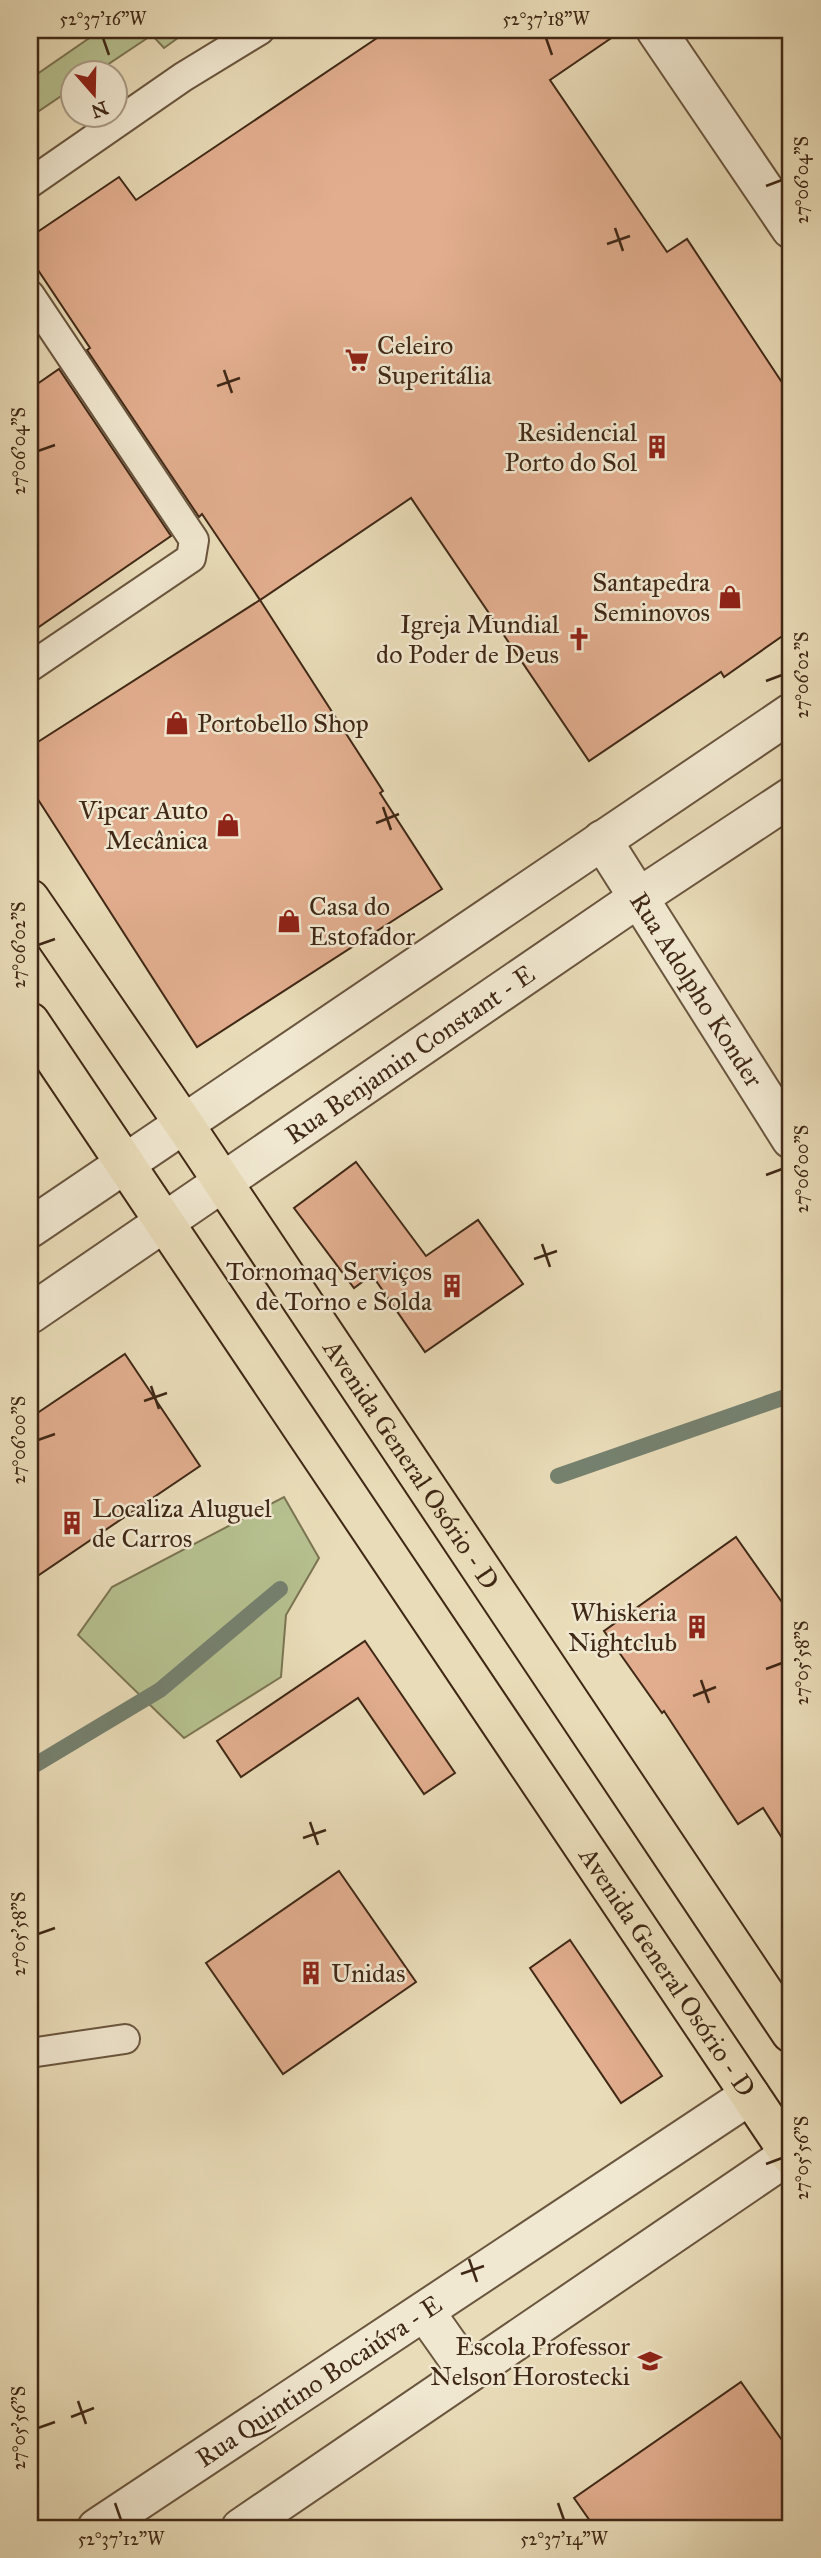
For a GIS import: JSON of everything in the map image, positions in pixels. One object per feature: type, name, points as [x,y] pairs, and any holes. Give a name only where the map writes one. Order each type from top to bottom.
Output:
[{"type":"main road","name":"Avenida General Osório - D","points":[[30,899],[184,1124],[791,2033]]},
{"type":"main road","name":"Avenida General Osório - D","points":[[30,1022],[791,2155]]},
{"type":"street","points":[[656,30],[791,229]]},
{"type":"street","points":[[30,1228],[791,713]]},
{"type":"street","name":"Rua Benjamin Constant - E","points":[[30,1314],[638,898],[791,797]]},
{"type":"street","name":"Rua Adolpho Konder","points":[[602,840],[791,1139]]},
{"type":"street","name":"Rua Quintino Bocaiúva - E","points":[[97,2528],[751,2095]]},
{"type":"street","points":[[241,2528],[791,2155]]},
{"type":"street","points":[[425,2312],[468,2373]]},
{"type":"lane","points":[[30,183],[183,77],[260,30]]},
{"type":"lane","points":[[30,295],[143,445],[194,540],[191,558],[30,667]]},
{"type":"lane","points":[[30,2053],[125,2039]]},
{"type":"green space","points":[[101,30],[189,30],[164,48],[152,35],[114,60],[60,60],[60,97],[30,117],[30,79]]},
{"type":"green space","points":[[284,1497],[319,1558],[286,1615],[281,1677],[184,1738],[78,1635],[112,1587]]},
{"type":"building","name":"Celeiro Superitália","points":[[389,30],[623,30],[550,80],[667,252],[687,239],[791,396],[791,630],[724,677],[721,672],[589,761],[411,498],[260,600],[202,514],[199,517],[87,350],[90,348],[30,258],[30,237],[119,177],[136,200]]},
{"type":"building","points":[[59,369],[171,536],[30,633],[30,389]]},
{"type":"building","points":[[260,600],[383,791],[380,793],[442,889],[197,1047],[30,787],[30,747]]},
{"type":"building","points":[[356,1162],[426,1256],[478,1220],[523,1284],[425,1352],[372,1275],[354,1288],[294,1208]]},
{"type":"building","name":"Localiza Aluguel de Carros","points":[[125,1354],[200,1466],[30,1581],[30,1418]]},
{"type":"building","points":[[736,1537],[791,1615],[791,1852],[763,1808],[738,1824],[664,1711],[662,1713],[604,1631]]},
{"type":"building","points":[[365,1641],[455,1773],[424,1794],[358,1698],[241,1777],[217,1741]]},
{"type":"building","name":"Unidas","points":[[339,1871],[416,1982],[283,2074],[206,1963]]},
{"type":"building","points":[[570,1940],[662,2076],[621,2103],[530,1968]]},
{"type":"building","points":[[741,2382],[791,2453],[791,2528],[595,2528],[574,2498]]},
{"type":"waterway","points":[[558,1476],[791,1395]]},
{"type":"waterway","points":[[30,1768],[160,1690],[280,1589]]},
{"type":"place","name":"Celeiro Superitália","points":[[357,360]]},
{"type":"place","name":"Residencial Porto do Sol","points":[[657,447]]},
{"type":"place","name":"Santapedra Seminovos","points":[[730,597]]},
{"type":"place","name":"Igreja Mundial do Poder de Deus","points":[[579,639]]},
{"type":"place","name":"Portobello Shop","points":[[177,723]]},
{"type":"place","name":"Vipcar Auto Mecânica","points":[[228,825]]},
{"type":"place","name":"Casa do Estofador","points":[[289,921]]},
{"type":"place","name":"Tornomaq Serviços de Torno e Solda","points":[[452,1286]]},
{"type":"place","name":"Localiza Aluguel de Carros","points":[[72,1523]]},
{"type":"place","name":"Whiskeria Nightclub","points":[[697,1627]]},
{"type":"place","name":"Unidas","points":[[311,1973]]},
{"type":"place","name":"Escola Professor Nelson Horostecki","points":[[650,2361]]}]
